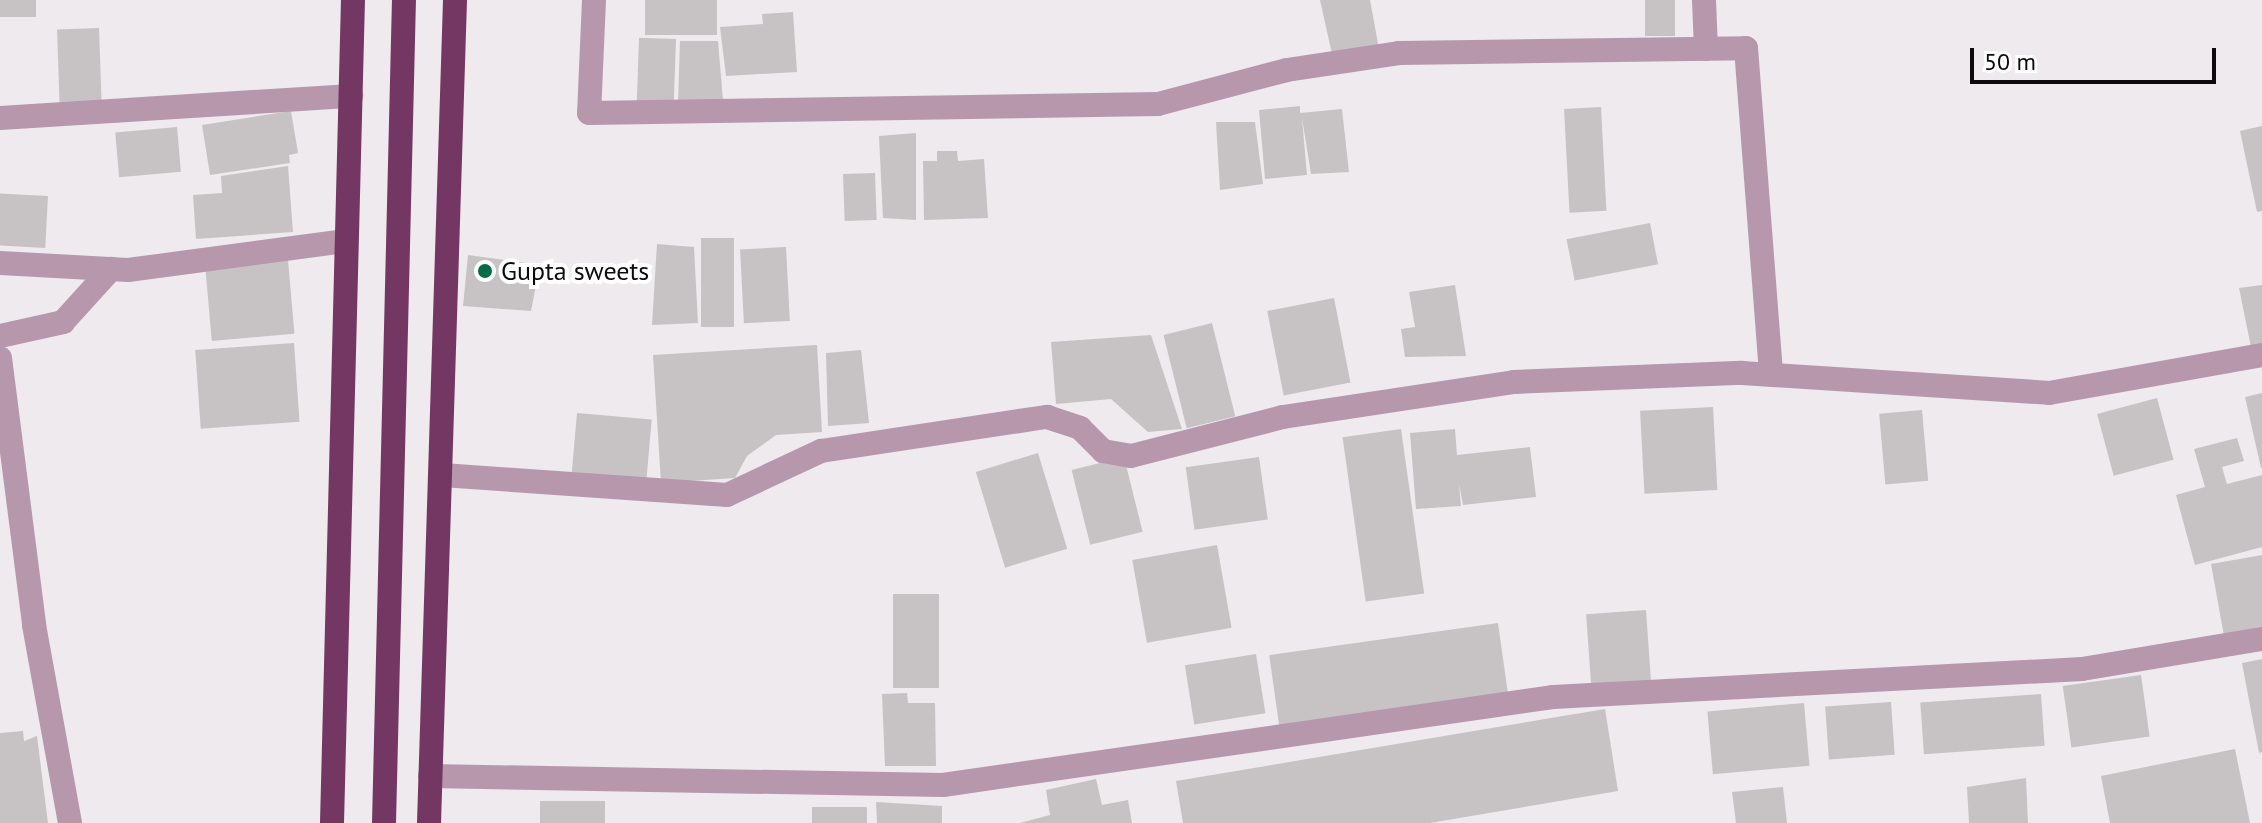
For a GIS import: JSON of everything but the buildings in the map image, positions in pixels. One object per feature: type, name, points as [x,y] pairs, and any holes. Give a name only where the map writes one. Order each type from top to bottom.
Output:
[{"type":"highway","points":[[332,823],[353,0]]},
{"type":"highway","points":[[384,823],[404,0]]},
{"type":"highway","points":[[429,823],[455,0]]},
{"type":"street","points":[[594,0],[589,113],[1158,104],[1287,70],[1399,53],[1746,48],[1771,375]]},
{"type":"street","points":[[1704,0],[1706,49]]},
{"type":"street","points":[[0,118],[351,96]]},
{"type":"street","points":[[0,263],[111,269],[346,241]]},
{"type":"street","points":[[0,336],[63,322],[111,269]]},
{"type":"street","points":[[442,475],[727,495],[821,451],[1047,417],[1080,428],[1103,451],[1131,456],[1283,417],[1514,382],[1771,375],[2049,393],[2262,355]]},
{"type":"street","points":[[0,358],[34,625],[70,823]]},
{"type":"street","points":[[430,776],[943,785],[1553,697],[2082,669],[2262,639]]},
{"type":"place","name":"Gupta sweets","points":[[485,271]]}]
